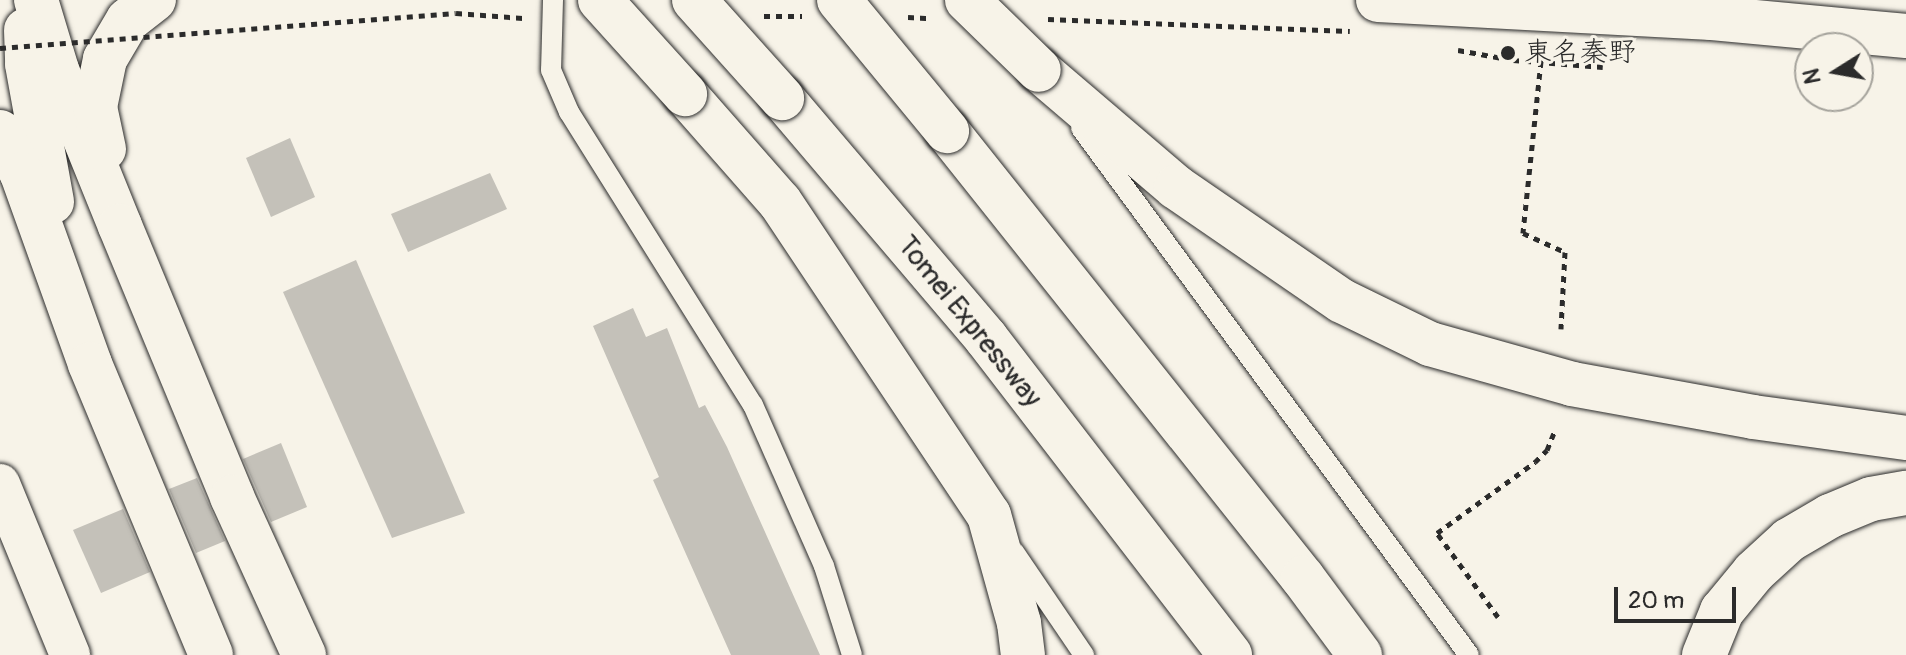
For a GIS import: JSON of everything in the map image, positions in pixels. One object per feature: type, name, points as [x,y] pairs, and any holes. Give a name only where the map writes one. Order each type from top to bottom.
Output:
[{"type":"main road","points":[[27,0],[27,64],[34,107],[67,281],[90,364]]},
{"type":"main road","points":[[36,0],[57,70],[120,226],[232,497],[304,655]]},
{"type":"main road","points":[[120,226],[95,107],[105,59],[128,20],[154,0]]},
{"type":"main road","points":[[600,0],[780,202],[989,515],[1019,623],[1023,655]]},
{"type":"main road","name":"Tomei Expressway","points":[[694,0],[782,98],[986,338],[1230,655]]},
{"type":"main road","points":[[839,0],[1303,578],[1360,655]]},
{"type":"main road","points":[[967,0],[1039,70],[1176,187],[1342,301],[1430,344],[1572,384],[1753,417],[1906,438]]},
{"type":"main road","points":[[1378,0],[1712,18],[1906,36]]},
{"type":"main road","points":[[0,132],[22,174],[90,364],[211,655]]},
{"type":"main road","points":[[1704,655],[1722,611],[1754,572],[1789,540],[1830,516],[1871,499],[1906,493]]},
{"type":"street","points":[[0,484],[70,655]]},
{"type":"lane","points":[[553,0],[551,70],[569,112],[753,405],[824,566],[852,655]]},
{"type":"lane","points":[[1039,70],[1469,655]]},
{"type":"lane","points":[[989,515],[1084,655]]},
{"type":"path","points":[[0,48],[456,13]]},
{"type":"path","points":[[1541,61],[1523,233],[1565,252],[1561,329]]},
{"type":"path","points":[[1498,617],[1437,533],[1535,462],[1547,450],[1555,430]]},
{"type":"building","points":[[290,138],[315,197],[271,217],[246,158]]},
{"type":"building","points":[[490,173],[507,209],[408,252],[391,214]]},
{"type":"building","points":[[356,260],[465,513],[392,538],[283,292]]},
{"type":"building","points":[[633,308],[646,337],[667,328],[699,408],[705,405],[727,447],[820,655],[731,655],[653,480],[659,477],[593,326]]},
{"type":"building","points":[[281,443],[307,507],[271,522],[243,459]]},
{"type":"building","points":[[197,478],[225,541],[196,553],[169,489]]},
{"type":"building","points":[[123,509],[150,572],[101,593],[73,530]]},
{"type":"place","name":"東名秦野","points":[[1508,53]]}]
